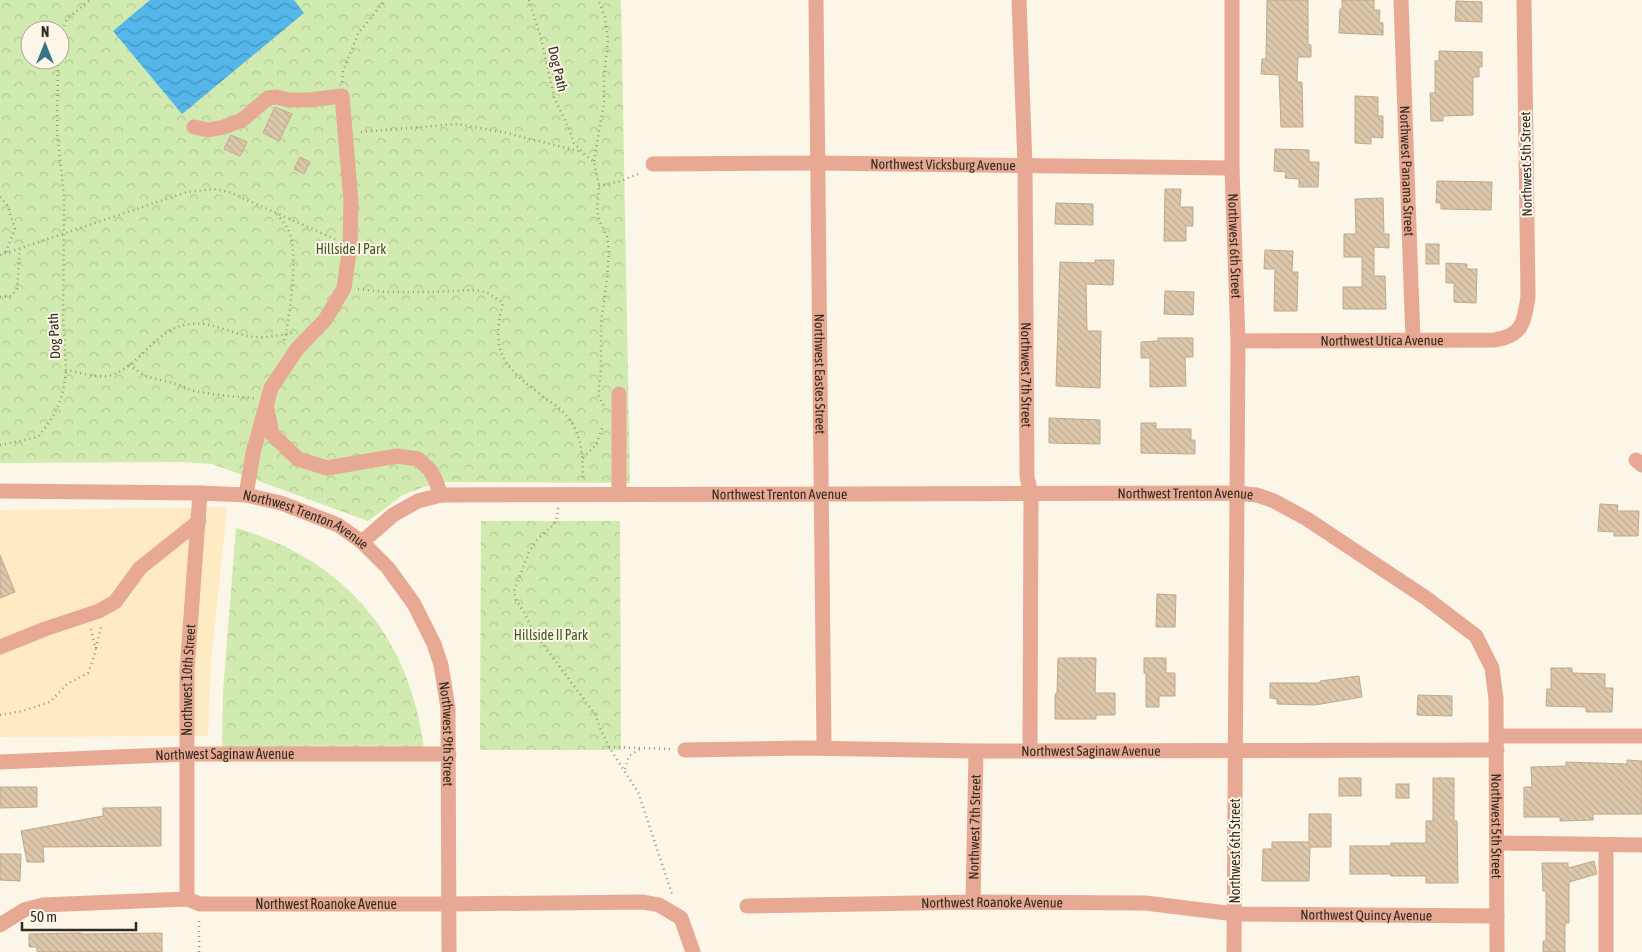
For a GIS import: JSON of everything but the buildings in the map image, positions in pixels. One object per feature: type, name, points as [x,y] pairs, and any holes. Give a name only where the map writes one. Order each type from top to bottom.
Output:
[{"type":"street","name":"Northwest Eastes Street","points":[[816,0],[824,748]]},
{"type":"street","name":"Northwest 7th Street","points":[[1020,0],[1025,166],[1027,477],[1031,493],[1030,750]]},
{"type":"street","name":"Northwest 6th Street","points":[[1232,0],[1232,168],[1238,341],[1234,952]]},
{"type":"street","name":"Northwest 5th Street","points":[[1521,327],[1525,318],[1528,297],[1524,0]]},
{"type":"street","name":"Northwest Panama Street","points":[[1401,1],[1413,340]]},
{"type":"street","points":[[194,126],[208,130],[224,127],[242,120],[268,98],[309,100],[342,96],[352,201],[350,246],[344,288],[325,320],[297,349],[271,388],[253,453],[246,495]]},
{"type":"street","name":"Northwest Vicksburg Avenue","points":[[653,164],[817,163],[1232,168]]},
{"type":"street","name":"Northwest Utica Avenue","points":[[1238,341],[1494,340],[1514,334],[1521,327]]},
{"type":"street","points":[[619,394],[619,494]]},
{"type":"street","points":[[266,405],[272,434],[298,459],[327,468],[397,456],[418,459],[430,470],[441,495]]},
{"type":"street","name":"Northwest Trenton Avenue","points":[[0,491],[246,495],[281,503],[338,525],[362,542],[393,515],[418,501],[441,495],[1237,493],[1257,495],[1274,501],[1306,519],[1426,598],[1476,636],[1492,668],[1496,699]]},
{"type":"street","name":"Northwest 10th Street","points":[[193,901],[187,754],[187,671],[200,493]]},
{"type":"street","points":[[0,647],[45,628],[103,609],[115,602],[140,568],[199,521]]},
{"type":"street","name":"Northwest 9th Street","points":[[362,542],[388,568],[414,604],[434,644],[441,665],[448,708],[449,952]]},
{"type":"street","name":"Northwest 5th Street","points":[[1496,699],[1498,952]]},
{"type":"street","name":"Northwest Saginaw Avenue","points":[[685,750],[824,748],[976,751],[1235,750],[1497,743],[1642,736]]},
{"type":"street","name":"Northwest 7th Street","points":[[973,902],[976,751]]},
{"type":"street","name":"Northwest Saginaw Avenue","points":[[0,762],[187,754],[449,754]]},
{"type":"street","points":[[1497,843],[1642,845]]},
{"type":"street","points":[[1606,845],[1606,952]]},
{"type":"street","name":"Northwest Roanoke Avenue","points":[[0,925],[24,910],[43,905],[193,901],[448,904],[642,902],[659,905],[681,918]]},
{"type":"street","name":"Northwest Roanoke Avenue","points":[[747,906],[973,902],[1145,903],[1235,914]]},
{"type":"street","name":"Northwest Quincy Avenue","points":[[1235,914],[1497,916]]},
{"type":"street","points":[[681,918],[693,952]]},
{"type":"path","points":[[67,20],[90,0]]},
{"type":"path","points":[[342,96],[343,71],[358,34],[385,0]]},
{"type":"path","name":"Dog Path","points":[[529,0],[541,38],[554,97],[574,143],[594,162]]},
{"type":"path","points":[[598,0],[605,17],[608,40],[604,76],[604,102],[594,162],[599,186],[597,210],[599,220],[607,236],[608,265],[601,322],[599,387],[599,396],[604,405],[605,414]]},
{"type":"path","name":"Dog Path","points":[[58,70],[57,132],[62,171],[64,234],[63,316],[66,370],[107,376],[136,361],[164,335],[181,326],[191,324],[216,326],[255,337],[294,332]]},
{"type":"path","points":[[345,133],[458,124],[507,133],[583,153]]},
{"type":"path","points":[[599,186],[636,176],[653,164]]},
{"type":"path","points":[[0,256],[188,192],[213,189],[229,192],[350,246]]},
{"type":"path","points":[[0,197],[7,205],[15,229],[5,254]]},
{"type":"path","points":[[277,213],[291,235],[294,253],[288,325],[283,343]]},
{"type":"path","points":[[0,297],[11,296],[17,289],[20,249]]},
{"type":"path","points":[[344,288],[384,292],[476,290],[488,293],[503,303],[498,321],[499,348],[503,361],[522,380],[566,415],[580,440],[583,458],[583,494]]},
{"type":"path","points":[[129,365],[145,376],[177,384],[194,391],[254,398],[266,405]]},
{"type":"path","points":[[0,444],[38,437],[57,411],[64,390],[66,370]]},
{"type":"path","points":[[583,458],[596,445],[604,423]]},
{"type":"path","points":[[558,494],[556,522],[536,541],[529,552],[514,590],[516,600],[533,631],[595,714],[610,747],[638,792],[681,918]]},
{"type":"path","points":[[0,715],[50,702],[67,684],[88,673],[96,650],[103,609]]},
{"type":"path","points":[[91,626],[96,650]]},
{"type":"path","points":[[610,747],[685,750]]},
{"type":"path","points":[[624,769],[629,756],[641,748]]},
{"type":"path","points":[[193,901],[199,952]]},
{"type":"shaded area","points":[[227,507],[211,664],[208,736],[0,737],[0,510]]},
{"type":"green space","name":"Hillside I Park","points":[[0,0],[621,0],[630,483],[445,482],[403,495],[368,521],[212,464],[182,462],[0,463]]},
{"type":"green space","name":"Hillside II Park","points":[[481,521],[620,521],[621,750],[480,750]]},
{"type":"green space","points":[[236,528],[275,542],[310,560],[340,583],[366,609],[387,639],[404,672],[416,709],[424,750],[222,750],[223,691]]},
{"type":"water","points":[[150,0],[294,0],[304,13],[182,114],[113,31]]}]
